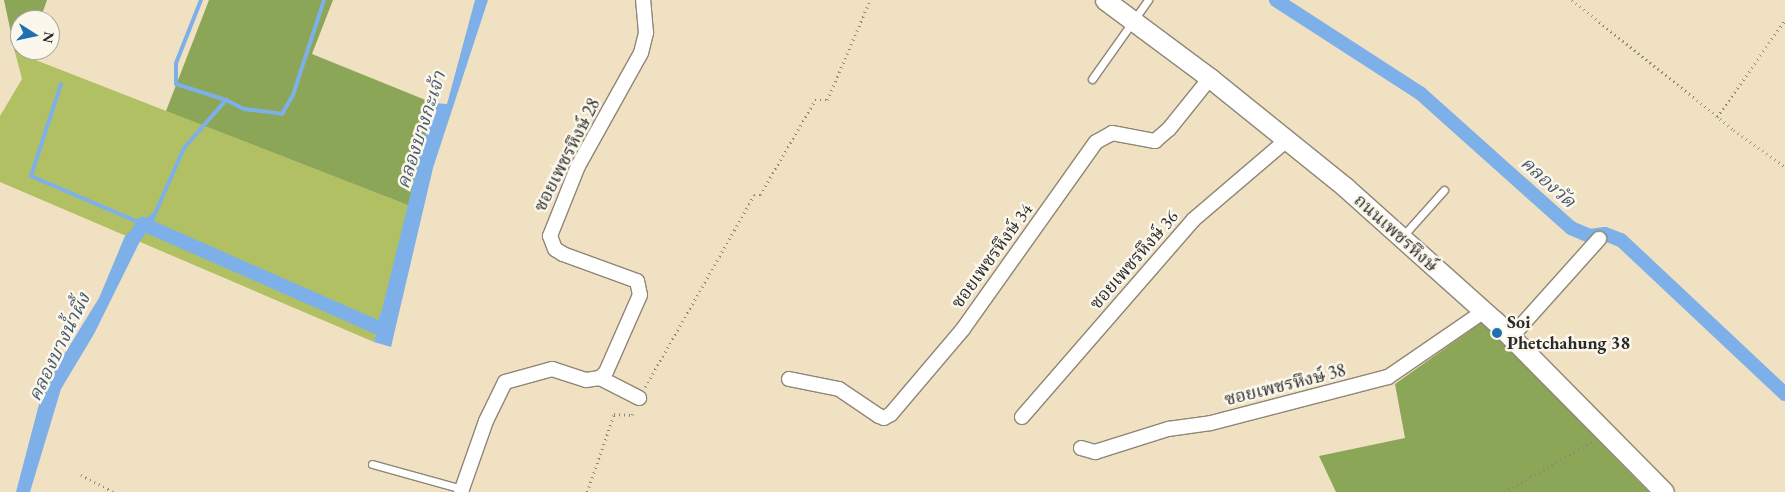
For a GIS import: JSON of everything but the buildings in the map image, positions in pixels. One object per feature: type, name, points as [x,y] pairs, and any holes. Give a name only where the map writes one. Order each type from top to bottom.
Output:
[{"type":"main road","name":"ถนนเพชรหึงษ์","points":[[1105,0],[1210,78],[1288,140],[1401,237],[1511,337],[1664,492]]},
{"type":"street","name":"ซอยเพชรหึงษ์ 28","points":[[600,378],[606,372],[633,312],[640,287],[629,278],[563,254],[555,248],[550,236],[578,166],[641,54],[646,33],[643,0]]},
{"type":"street","name":"ซอยเพชรหึงษ์ 34","points":[[789,379],[839,389],[879,416],[884,418],[891,414],[963,329],[1096,142],[1112,133],[1155,141],[1169,129],[1210,78]]},
{"type":"street","name":"ซอยเพชรหึงษ์ 36","points":[[1022,417],[1193,220],[1288,140]]},
{"type":"street","points":[[1511,337],[1599,239]]},
{"type":"street","name":"ซอยเพชรหึงษ์ 38","points":[[1081,448],[1095,452],[1168,429],[1211,423],[1388,377],[1483,312]]},
{"type":"street","points":[[462,491],[492,406],[505,382],[552,369],[586,380],[600,378],[639,398]]},
{"type":"lane","points":[[1092,79],[1148,0]]},
{"type":"lane","points":[[1401,237],[1444,190]]},
{"type":"lane","points":[[372,464],[462,491]]},
{"type":"path","points":[[587,492],[614,414],[632,415],[639,398],[754,195],[760,196],[815,100],[827,100],[870,0]]},
{"type":"path","points":[[1572,0],[1717,117],[1785,167]]},
{"type":"path","points":[[1717,117],[1785,20]]},
{"type":"path","points":[[1504,492],[1607,433]]},
{"type":"path","points":[[81,475],[115,492]]},
{"type":"green space","points":[[4,0],[47,0],[44,10],[10,10],[10,28]]},
{"type":"green space","points":[[209,0],[333,0],[312,54],[433,103],[410,206],[166,111]]},
{"type":"green space","points":[[17,60],[36,60],[410,206],[374,342],[0,182],[0,116],[22,79]]},
{"type":"green space","points":[[1482,322],[1649,492],[1336,492],[1319,456],[1405,438],[1395,384]]},
{"type":"water","points":[[475,0],[488,0],[433,168],[391,347],[374,342],[433,103],[447,104]]},
{"type":"water","points":[[155,211],[94,334],[61,389],[30,492],[16,492],[43,389],[99,298],[125,236]]},
{"type":"waterway","points":[[201,0],[176,63],[176,84],[226,100]]},
{"type":"waterway","points":[[149,227],[184,148],[226,100],[244,109],[282,114],[293,95],[324,0]]},
{"type":"waterway","name":"คลองวัด","points":[[1276,0],[1420,93],[1571,228],[1590,236],[1605,234],[1621,240],[1785,394]]},
{"type":"waterway","points":[[61,84],[31,176],[143,224]]},
{"type":"waterway","points":[[137,234],[143,224],[383,330],[386,318]]},
{"type":"place","name":"Soi Phetchahung 38","points":[[1497,333]]},
{"type":"water label","name":"คลองบางกะเจ้า","points":[[421,130]]},
{"type":"water label","name":"คลองบางน้ำผึ้ง","points":[[59,347]]}]
